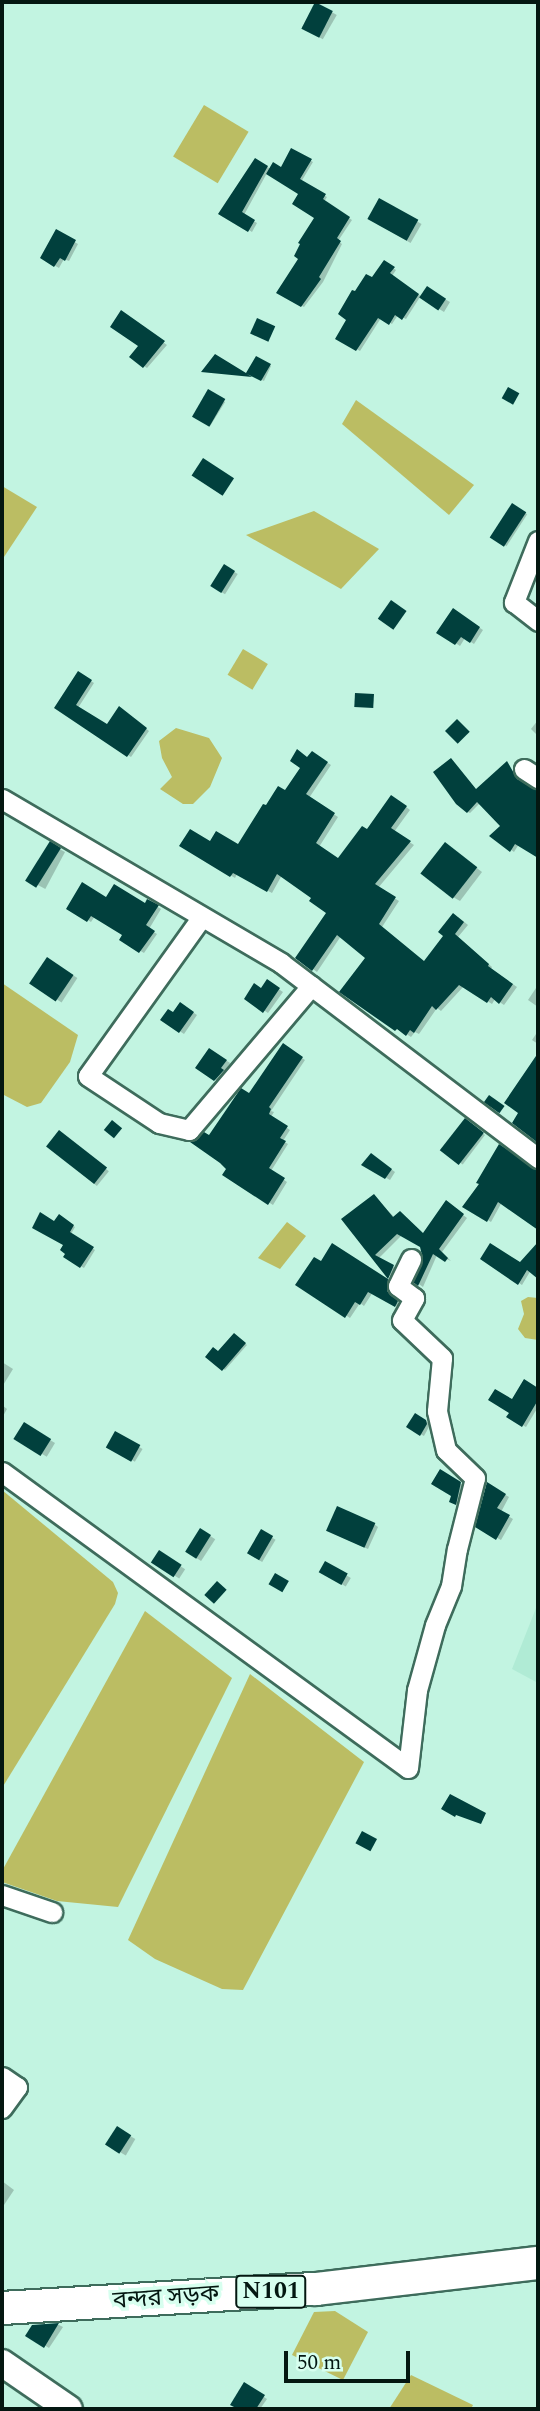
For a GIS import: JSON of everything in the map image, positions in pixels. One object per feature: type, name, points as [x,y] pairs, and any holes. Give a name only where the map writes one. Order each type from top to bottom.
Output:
[{"type":"highway","name":"বন্দর সড়ক","points":[[2,2308],[316,2289],[538,2263]]},
{"type":"main road","points":[[2,2362],[69,2409]]},
{"type":"street","points":[[538,541],[514,602],[538,621]]},
{"type":"street","points":[[2,799],[281,964],[538,1158]]},
{"type":"street","points":[[201,918],[88,1076],[159,1123],[189,1130],[311,986]]},
{"type":"street","points":[[2,1472],[408,1768],[416,1690],[435,1625],[451,1586],[457,1549],[475,1478],[446,1450],[437,1411],[442,1358],[402,1320],[414,1298],[398,1286],[411,1259]]},
{"type":"street","points":[[2,1895],[52,1912]]},
{"type":"street","points":[[2,2077],[17,2087],[2,2108]]},
{"type":"shaded area","points":[[204,105],[249,132],[218,183],[173,156]]},
{"type":"shaded area","points":[[356,400],[474,485],[449,515],[342,424]]},
{"type":"shaded area","points":[[2,486],[37,507],[2,560]]},
{"type":"shaded area","points":[[314,511],[379,549],[341,589],[246,535]]},
{"type":"shaded area","points":[[243,649],[268,664],[252,690],[228,675]]},
{"type":"shaded area","points":[[176,728],[209,738],[222,758],[210,787],[193,804],[183,804],[160,789],[172,777],[162,758],[159,741]]},
{"type":"shaded area","points":[[2,983],[78,1035],[70,1062],[41,1103],[27,1107],[2,1094]]},
{"type":"shaded area","points":[[287,1222],[306,1236],[280,1269],[258,1258]]},
{"type":"shaded area","points":[[528,1297],[538,1298],[538,1340],[525,1338],[518,1329],[524,1314],[521,1301]]},
{"type":"shaded area","points":[[2,1490],[113,1582],[118,1593],[115,1604],[2,1788]]},
{"type":"shaded area","points":[[538,1603],[538,1683],[512,1669]]},
{"type":"shaded area","points":[[145,1611],[232,1678],[118,1907],[57,1901],[2,1882],[2,1871]]},
{"type":"shaded area","points":[[250,1674],[364,1762],[243,1990],[222,1989],[155,1959],[128,1940]]},
{"type":"shaded area","points":[[335,2311],[368,2332],[343,2380],[292,2355],[314,2312]]},
{"type":"shaded area","points":[[411,2375],[473,2405],[471,2409],[389,2409]]},
{"type":"building","points":[[315,2],[333,11],[319,38],[301,29]]},
{"type":"building","points":[[291,148],[312,159],[300,179],[326,194],[323,199],[350,217],[337,238],[341,241],[319,277],[321,279],[301,307],[276,293],[298,259],[294,256],[300,244],[298,243],[314,218],[292,204],[298,194],[266,174],[273,162],[281,167]]},
{"type":"building","points":[[255,158],[268,166],[242,212],[255,220],[248,232],[218,214]]},
{"type":"building","points":[[379,198],[418,220],[407,241],[367,219]]},
{"type":"building","points":[[56,229],[76,240],[65,261],[60,258],[54,267],[40,258]]},
{"type":"building","points":[[384,260],[395,267],[390,273],[419,294],[402,320],[395,315],[389,325],[378,318],[356,351],[335,339],[346,320],[338,314],[352,290],[355,291],[366,274],[372,277]]},
{"type":"building","points":[[427,286],[446,299],[438,310],[419,298]]},
{"type":"building","points":[[121,310],[165,341],[143,368],[129,357],[138,346],[110,327]]},
{"type":"building","points":[[257,318],[275,326],[268,342],[250,334]]},
{"type":"building","points":[[215,354],[246,373],[256,356],[271,364],[261,381],[247,374],[252,377],[201,372]]},
{"type":"building","points":[[508,387],[519,393],[513,405],[502,398]]},
{"type":"building","points":[[208,389],[225,399],[209,427],[192,417]]},
{"type":"building","points":[[203,458],[234,478],[223,496],[192,476]]},
{"type":"building","points":[[512,503],[526,512],[504,547],[490,537]]},
{"type":"building","points":[[224,564],[235,571],[221,593],[210,586]]},
{"type":"building","points":[[391,600],[407,611],[393,630],[378,619]]},
{"type":"building","points":[[453,608],[480,627],[470,643],[461,637],[455,645],[436,633]]},
{"type":"building","points":[[78,671],[92,680],[76,705],[107,724],[119,706],[147,728],[127,757],[54,708]]},
{"type":"building","points":[[355,693],[374,694],[373,708],[354,707]]},
{"type":"building","points":[[457,719],[470,732],[458,744],[445,731]]},
{"type":"building","points":[[297,749],[307,757],[312,751],[328,762],[306,794],[335,813],[316,843],[338,858],[362,826],[367,829],[391,795],[407,806],[391,828],[411,841],[375,884],[396,897],[379,924],[424,961],[443,936],[438,932],[453,913],[464,922],[455,934],[489,964],[488,966],[513,984],[499,1004],[491,997],[487,1003],[459,985],[436,1010],[432,1006],[414,1033],[410,1030],[406,1036],[397,1029],[395,1031],[339,992],[365,958],[337,935],[312,971],[295,958],[326,913],[309,901],[311,898],[277,874],[267,892],[233,873],[230,877],[179,846],[190,829],[210,841],[216,831],[238,844],[263,804],[266,805],[278,786],[285,790],[300,768],[290,761]]},
{"type":"building","points":[[451,758],[476,789],[507,761],[517,779],[538,790],[538,858],[515,844],[510,852],[489,836],[500,826],[477,802],[467,813],[456,804],[433,772]]},
{"type":"building","points":[[50,841],[61,848],[36,888],[25,881]]},
{"type":"building","points":[[445,842],[477,867],[453,899],[420,874]]},
{"type":"building","points":[[82,882],[106,897],[114,884],[145,903],[147,899],[159,905],[146,925],[155,931],[139,953],[119,940],[122,935],[91,916],[87,922],[66,909]]},
{"type":"building","points":[[47,957],[74,975],[56,1001],[29,984]]},
{"type":"building","points":[[267,979],[280,988],[263,1013],[244,999],[254,983],[261,988]]},
{"type":"building","points":[[180,1002],[194,1012],[179,1033],[160,1020],[168,1009],[173,1012]]},
{"type":"building","points":[[283,1043],[303,1057],[269,1107],[269,1114],[288,1126],[280,1138],[286,1141],[269,1168],[285,1178],[268,1205],[222,1175],[226,1169],[190,1142],[204,1132],[209,1135],[241,1088],[249,1093]]},
{"type":"building","points":[[209,1048],[227,1060],[221,1068],[224,1070],[214,1081],[195,1068]]},
{"type":"building","points":[[538,1053],[538,1143],[512,1123],[518,1113],[504,1103]]},
{"type":"building","points":[[489,1095],[505,1106],[499,1113],[484,1102]]},
{"type":"building","points":[[465,1118],[484,1133],[459,1165],[440,1150]]},
{"type":"building","points":[[112,1120],[122,1128],[114,1138],[104,1130]]},
{"type":"building","points":[[59,1130],[107,1168],[94,1184],[46,1147]]},
{"type":"building","points":[[499,1144],[538,1170],[538,1230],[498,1202],[487,1222],[462,1207],[479,1184],[476,1183]]},
{"type":"building","points":[[371,1153],[392,1169],[385,1179],[361,1165]]},
{"type":"building","points":[[374,1194],[393,1217],[400,1211],[423,1233],[446,1200],[464,1214],[439,1249],[448,1258],[445,1262],[433,1254],[418,1286],[413,1282],[423,1259],[420,1247],[397,1234],[375,1255],[394,1265],[388,1279],[341,1219]]},
{"type":"building","points":[[40,1212],[54,1221],[59,1214],[74,1225],[70,1232],[94,1247],[80,1268],[63,1257],[65,1254],[60,1250],[63,1245],[32,1228]]},
{"type":"building","points":[[538,1242],[538,1279],[527,1270],[518,1285],[480,1259],[490,1243],[520,1262]]},
{"type":"building","points":[[332,1243],[388,1279],[387,1291],[398,1301],[395,1307],[368,1292],[360,1305],[355,1302],[345,1318],[295,1285],[314,1257],[321,1261]]},
{"type":"building","points":[[234,1333],[246,1343],[222,1371],[205,1357],[213,1347],[218,1351]]},
{"type":"building","points":[[524,1379],[538,1388],[538,1400],[522,1427],[506,1417],[509,1413],[488,1400],[495,1389],[512,1399]]},
{"type":"building","points":[[415,1413],[426,1420],[427,1424],[420,1436],[406,1427]]},
{"type":"building","points":[[24,1422],[51,1439],[41,1456],[13,1439]]},
{"type":"building","points":[[115,1431],[140,1445],[131,1462],[106,1448]]},
{"type":"building","points":[[440,1469],[461,1482],[456,1505],[449,1502],[451,1496],[431,1484]]},
{"type":"building","points":[[487,1482],[506,1494],[497,1508],[510,1515],[496,1540],[475,1527]]},
{"type":"building","points":[[337,1506],[375,1523],[364,1548],[326,1531]]},
{"type":"building","points":[[200,1528],[211,1535],[196,1559],[185,1552]]},
{"type":"building","points":[[261,1529],[273,1536],[259,1560],[247,1553]]},
{"type":"building","points":[[159,1550],[182,1565],[173,1577],[151,1563]]},
{"type":"building","points":[[325,1561],[348,1574],[341,1585],[319,1572]]},
{"type":"building","points":[[275,1573],[289,1581],[282,1592],[268,1584]]},
{"type":"building","points":[[217,1581],[227,1590],[214,1604],[204,1595]]},
{"type":"building","points":[[450,1794],[486,1813],[481,1824],[456,1815],[455,1817],[441,1809]]},
{"type":"building","points":[[362,1831],[377,1839],[370,1851],[355,1843]]},
{"type":"building","points":[[117,2126],[131,2135],[119,2154],[105,2144]]},
{"type":"building","points":[[59,2323],[44,2348],[25,2336],[32,2325]]},
{"type":"building","points":[[244,2382],[265,2395],[256,2409],[238,2409],[230,2405]]}]
